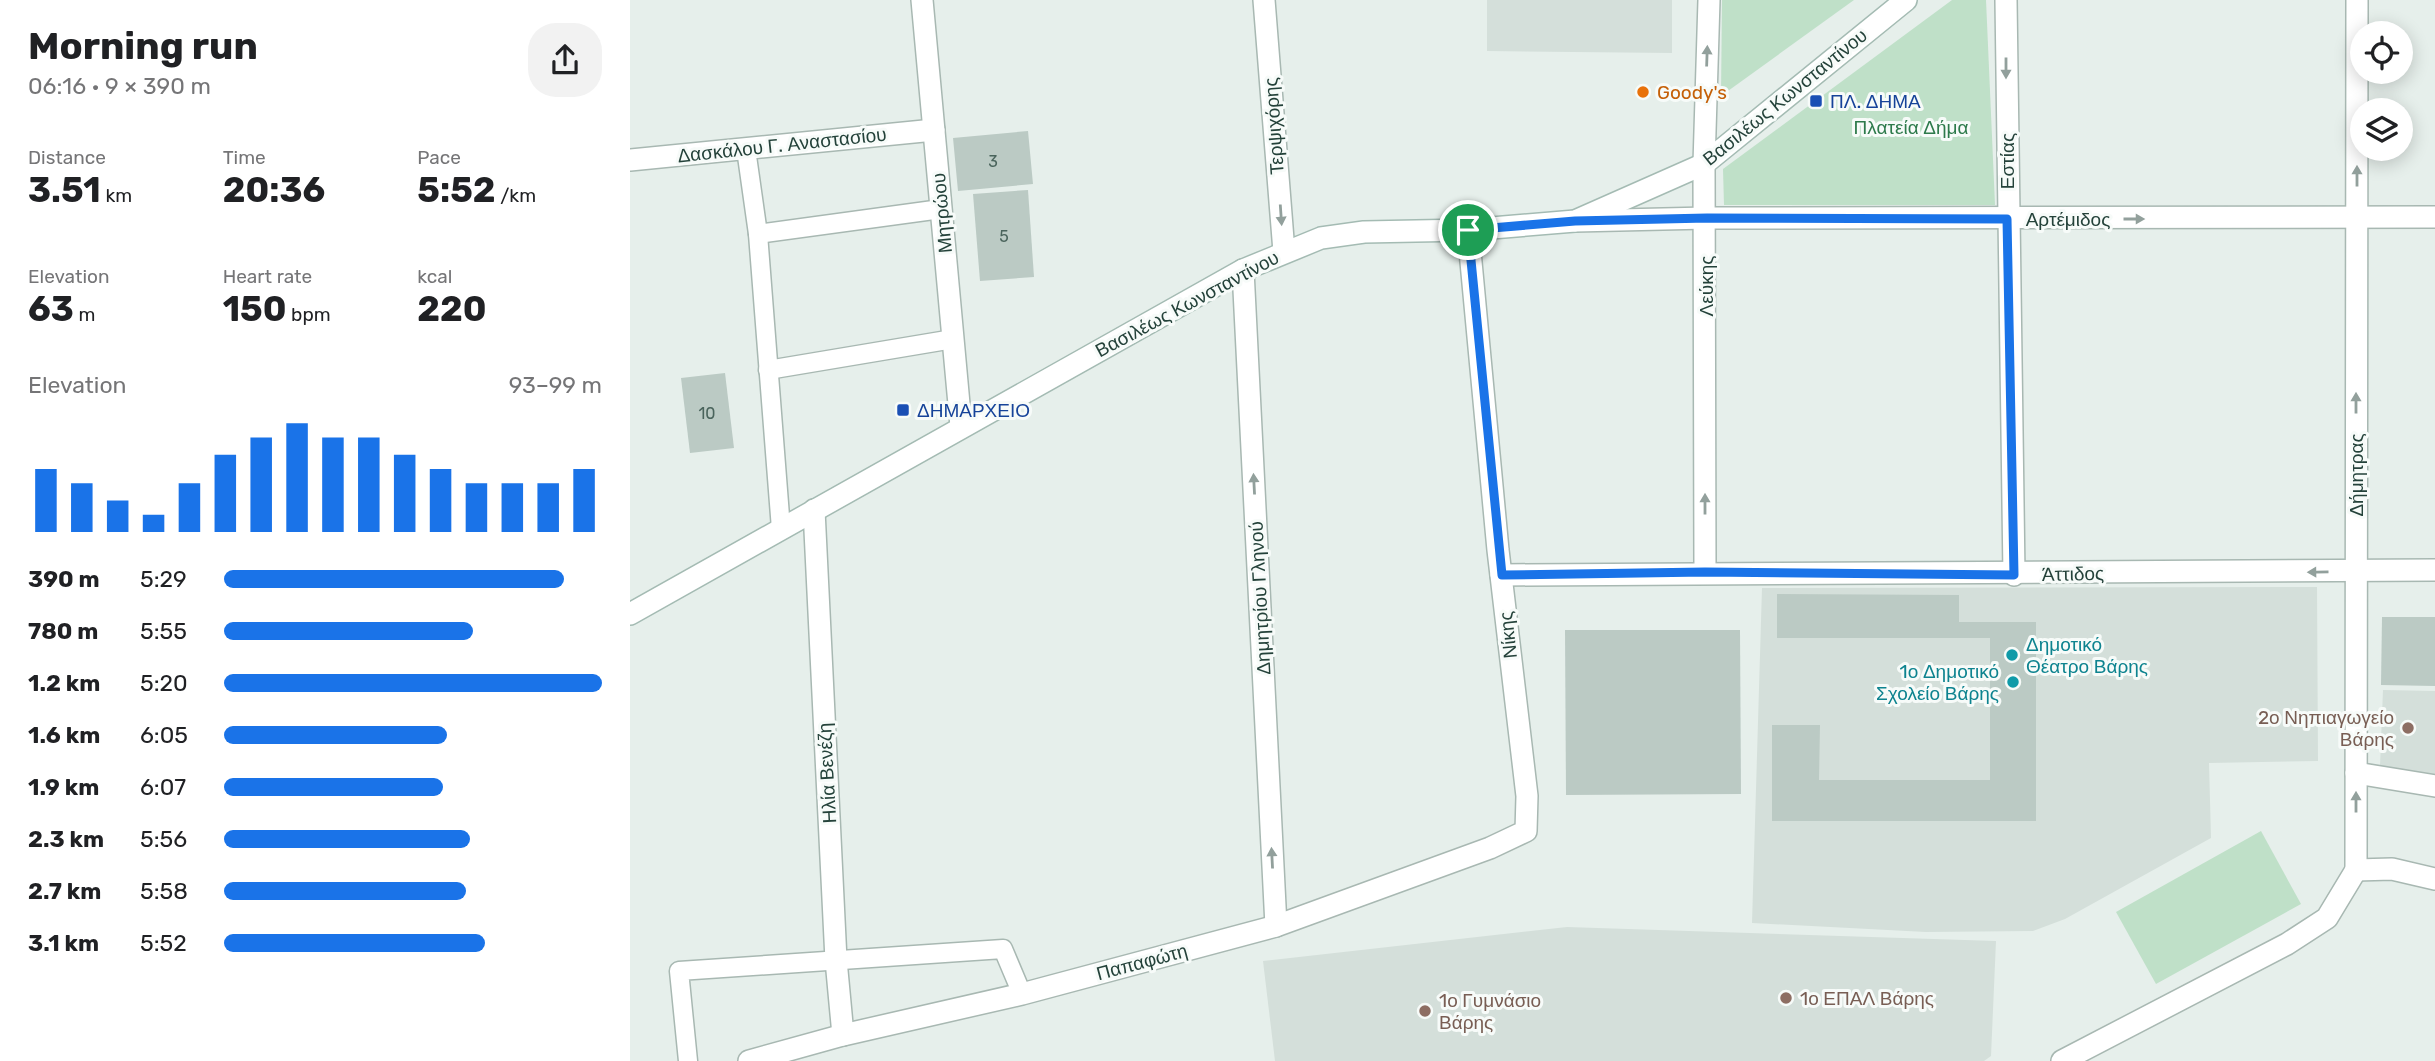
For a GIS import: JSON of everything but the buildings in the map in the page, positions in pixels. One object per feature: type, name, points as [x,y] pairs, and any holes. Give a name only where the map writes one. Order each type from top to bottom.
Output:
[{"type":"street","name":"Μητρώου","points":[[922,0],[961,426]]},
{"type":"street","name":"Τερψιχόρης","points":[[1264,0],[1284,252]]},
{"type":"street","name":"Λεύκης","points":[[1705,572],[1707,218],[1704,164],[1709,0]]},
{"type":"street","name":"Βασιλέως Κωνσταντίνου","points":[[630,614],[961,426],[1243,270],[1284,252],[1321,238],[1364,232],[1468,230],[1575,221],[1704,164],[1906,0]]},
{"type":"street","name":"Εστίας","points":[[2006,0],[2014,575]]},
{"type":"street","name":"Δήμητρας","points":[[2356,870],[2357,0]]},
{"type":"street","name":"Δασκάλου Γ. Αναστασίου","points":[[630,160],[934,130]]},
{"type":"street","name":"Αρτέμιδος","points":[[1575,221],[1707,218],[2435,217]]},
{"type":"street","name":"Νίκης","points":[[1468,230],[1527,796],[1526,831]]},
{"type":"street","name":"Δημητρίου Γληνού","points":[[1243,270],[1276,926]]},
{"type":"street","name":"Ηλία Βενέζη","points":[[814,510],[836,961],[843,1035]]},
{"type":"street","name":"Άττιδος","points":[[1502,575],[1705,572],[2014,575],[2435,570]]},
{"type":"street","points":[[2356,773],[2435,786]]},
{"type":"street","name":"Παπαφώτη","points":[[749,1061],[786,1056],[843,1035],[1022,994],[1276,926],[1490,848],[1526,831]]},
{"type":"street","points":[[2062,1061],[2275,950],[2327,918],[2356,870],[2392,869],[2435,879]]},
{"type":"lane","points":[[746,149],[758,234],[781,528]]},
{"type":"lane","points":[[758,234],[941,209]]},
{"type":"lane","points":[[768,370],[953,339]]},
{"type":"lane","points":[[688,1061],[679,971],[1003,948],[1022,994]]},
{"type":"shaded area","points":[[1487,0],[1672,0],[1672,53],[1487,51]]},
{"type":"shaded area","points":[[2317,587],[2318,761],[2209,763],[2211,838],[2065,919],[2033,931],[1926,932],[1752,923],[1762,588]]},
{"type":"shaded area","name":"2ο Νηπιαγωγείο Βάρης","points":[[2383,690],[2435,691],[2435,776],[2380,766]]},
{"type":"shaded area","points":[[1567,927],[1996,941],[1991,1056],[1984,1061],[1275,1061],[1263,961]]},
{"type":"green space","points":[[1722,0],[1854,0],[1721,96]]},
{"type":"green space","name":"Πλατεία Δήμα","points":[[1952,0],[1986,0],[1995,205],[1724,205],[1723,169]]},
{"type":"green space","points":[[2261,831],[2301,904],[2156,984],[2116,912]]},
{"type":"place","name":"Goody's","points":[[1643,92]]},
{"type":"place","name":"ΠΛ. ΔΗΜΑ","points":[[1816,101]]},
{"type":"place","name":"ΔΗΜΑΡΧΕΙΟ","points":[[903,410]]},
{"type":"place","name":"Δημοτικό Θέατρο Βάρης","points":[[2012,655]]},
{"type":"place","name":"1ο Δημοτικό Σχολείο Βάρης","points":[[2013,682]]},
{"type":"place","name":"2ο Νηπιαγωγείο Βάρης","points":[[2408,728]]},
{"type":"place","name":"1ο ΕΠΑΛ Βάρης","points":[[1786,998]]},
{"type":"place","name":"1ο Γυμνάσιο Βάρης","points":[[1425,1011]]},
{"type":"route","points":[[1707,218],[2007,219],[2014,575],[1705,572],[1502,575],[1468,230],[1575,221],[1707,218]]}]
